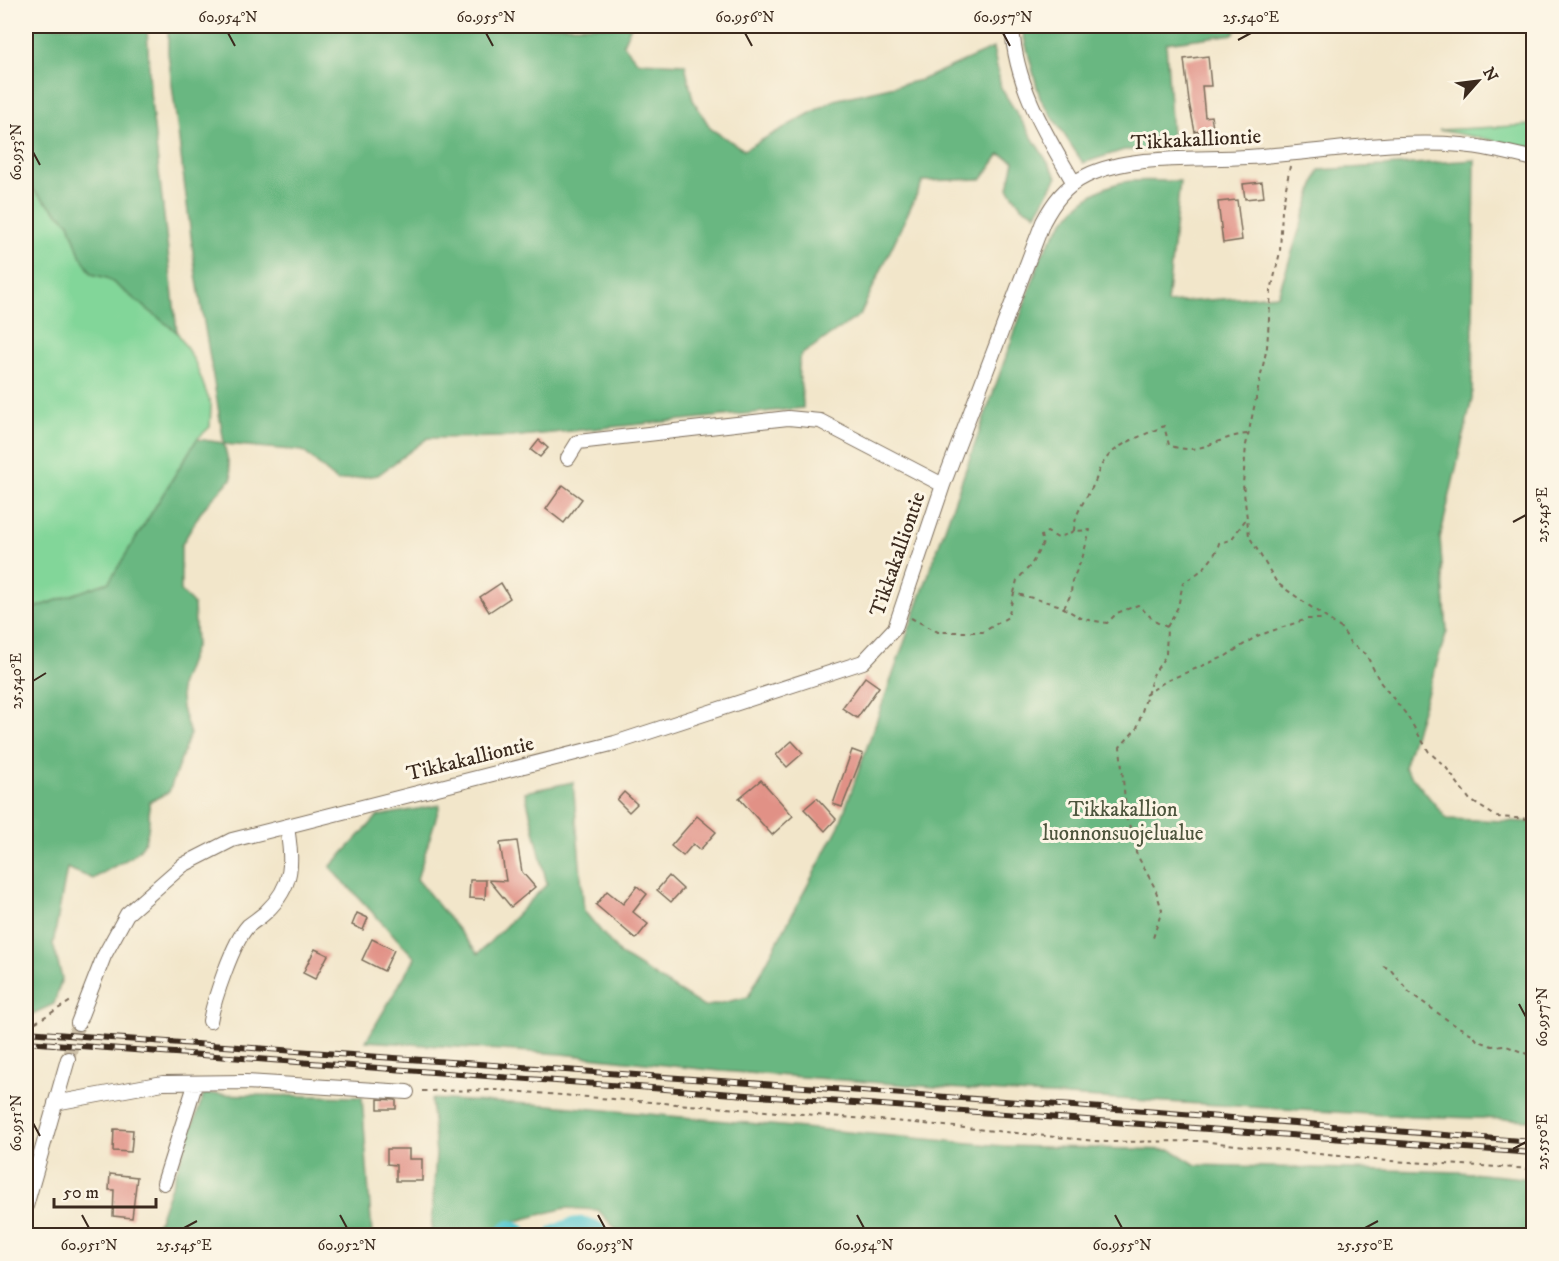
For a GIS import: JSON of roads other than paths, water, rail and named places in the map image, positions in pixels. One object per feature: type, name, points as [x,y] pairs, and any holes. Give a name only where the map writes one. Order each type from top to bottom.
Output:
[{"type":"street","points":[[1012,26],[1017,67],[1026,93],[1074,183]]},
{"type":"street","name":"Tikkakalliontie","points":[[78,1023],[104,956],[127,914],[183,865],[232,840],[615,743],[862,662],[895,628],[944,485],[1043,222],[1052,206],[1074,183],[1102,170],[1133,162],[1292,155],[1402,145],[1490,149],[1533,159]]},
{"type":"street","points":[[568,458],[578,442],[788,417],[808,418],[820,421],[944,485]]},
{"type":"street","points":[[210,1021],[213,1004],[247,927],[267,911],[285,889],[292,864],[287,826]]},
{"type":"street","points":[[26,1206],[68,1059]]},
{"type":"street","points":[[55,1103],[163,1083],[246,1082],[407,1092]]},
{"type":"street","points":[[164,1183],[195,1084]]},
{"type":"waterway","points":[[558,1236],[578,1229],[588,1230],[599,1236]]},
{"type":"waterway","points":[[506,1236],[510,1232],[517,1236]]},
{"type":"tunnel","points":[[68,1059],[78,1023]]},
{"type":"railway","points":[[26,1032],[1145,1111],[1534,1142]]},
{"type":"railway","points":[[26,1042],[1534,1153]]},
{"type":"park label","name":"Tikkakallion luonnonsuojelualue","points":[[1123,821]]}]
